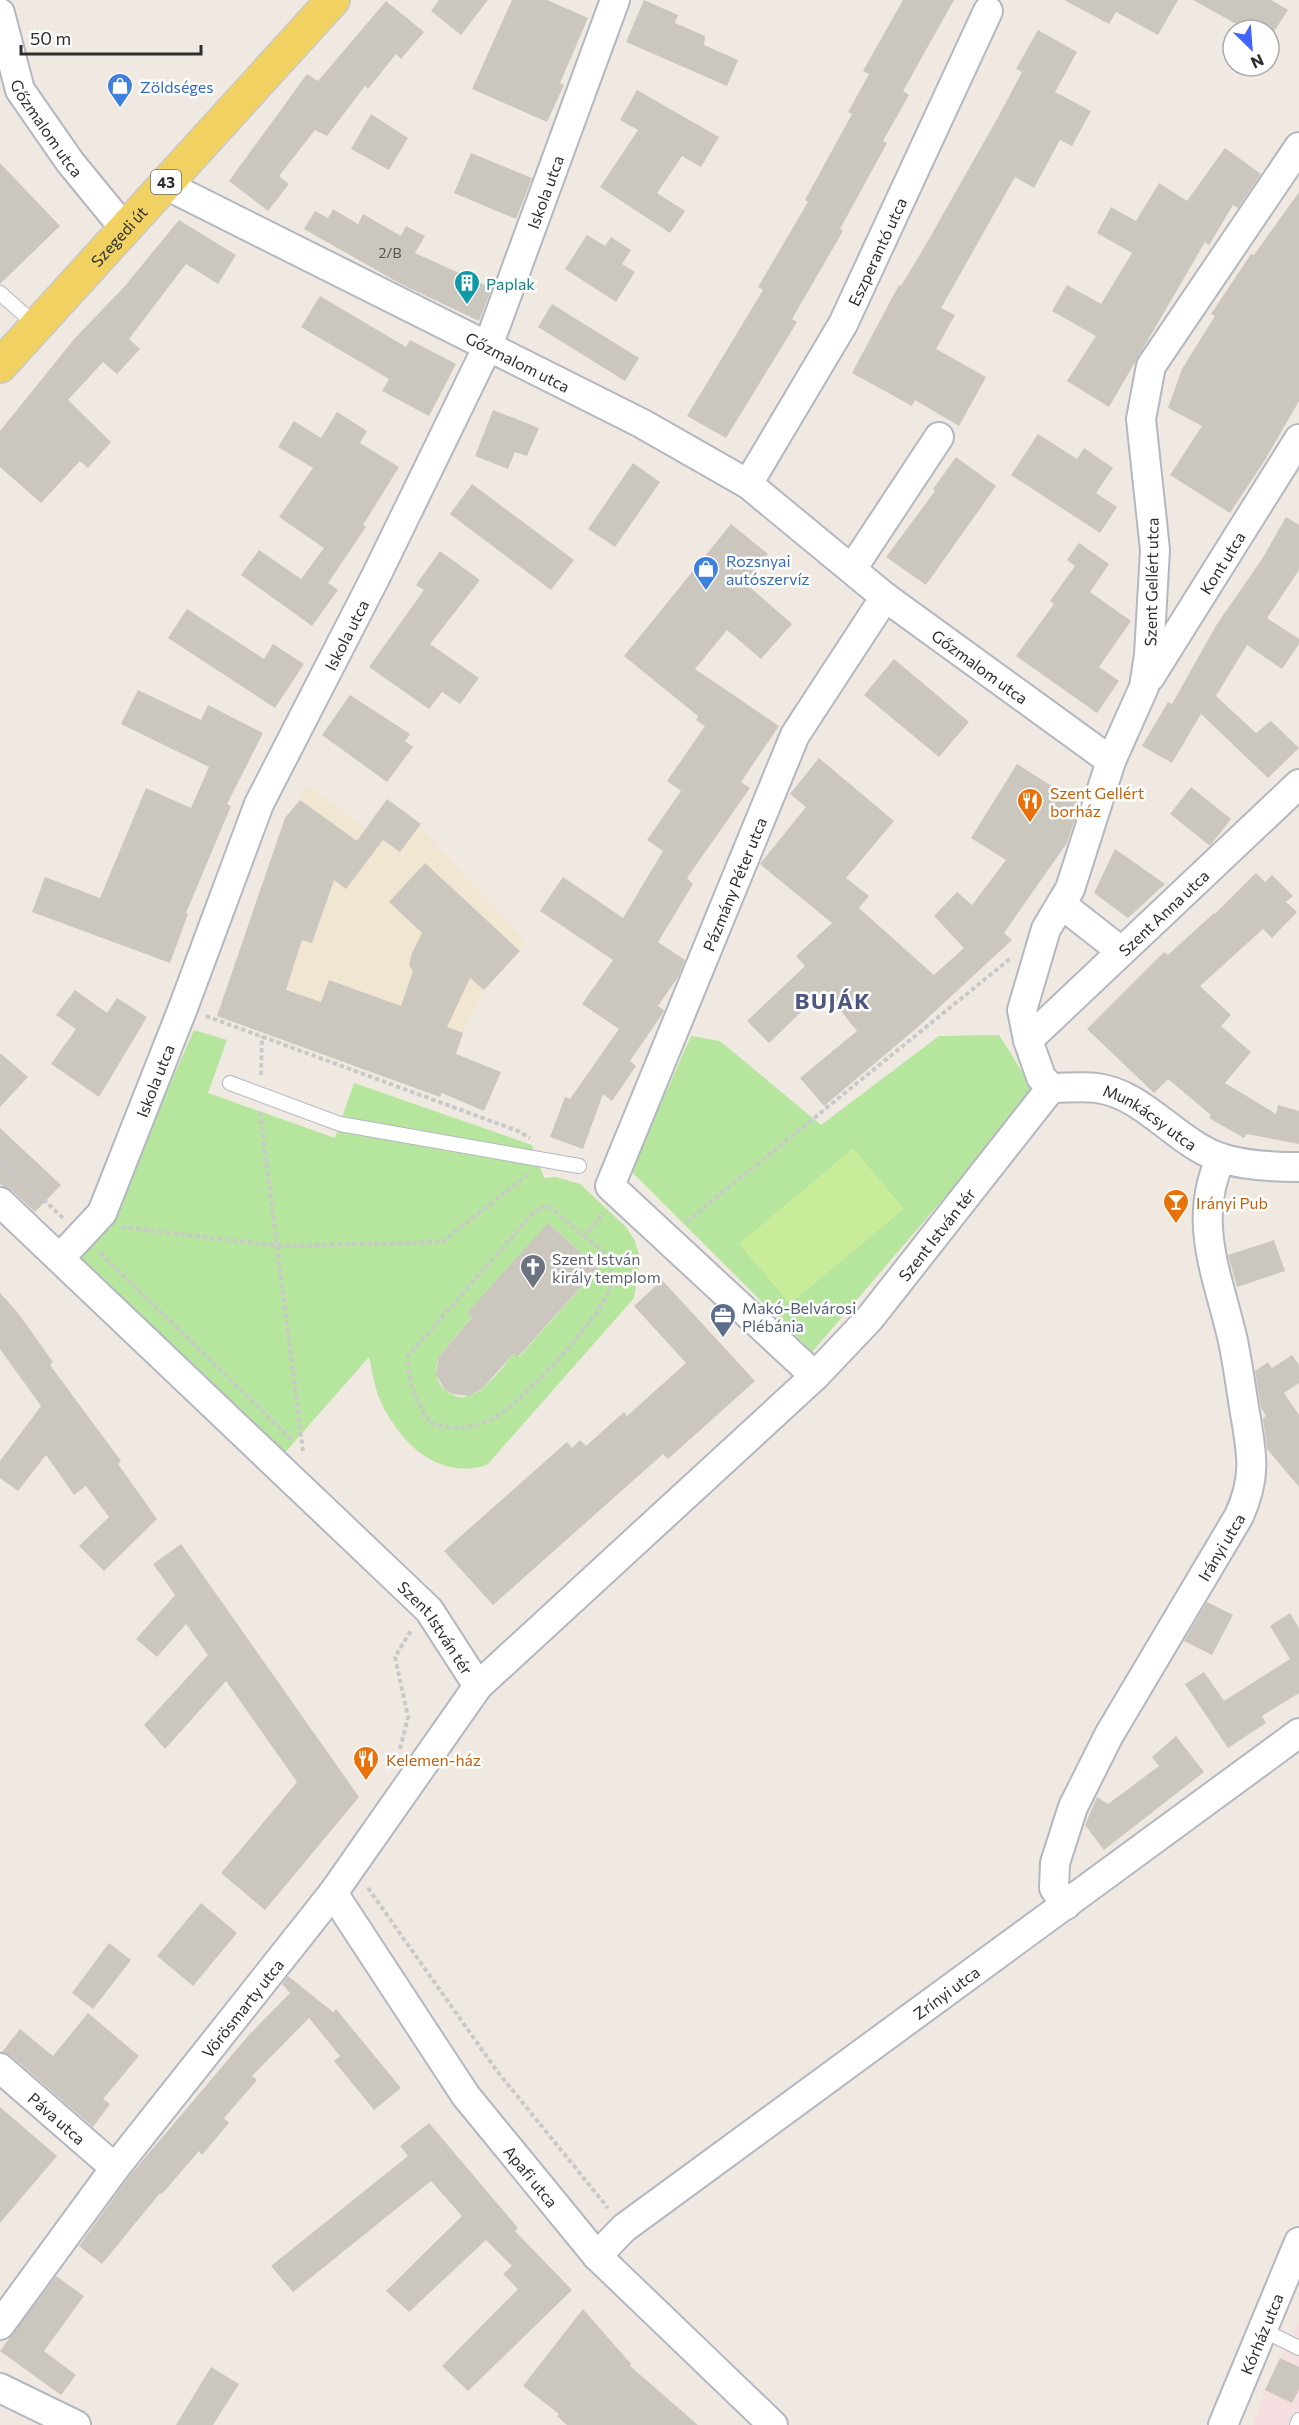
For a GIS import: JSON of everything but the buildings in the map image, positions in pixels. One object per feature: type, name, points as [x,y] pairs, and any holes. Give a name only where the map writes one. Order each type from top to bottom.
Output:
[{"type":"main road","name":"Szegedi út","points":[[0,366],[333,0]]},
{"type":"street","name":"Iskola utca","points":[[60,1258],[102,1213],[183,1008],[259,804],[376,576],[488,346],[615,0]]},
{"type":"street","name":"Eszperantó utca","points":[[748,484],[843,324],[988,11]]},
{"type":"street","name":"Gőzmalom utca","points":[[0,13],[20,90],[70,162],[124,228]]},
{"type":"street","name":"Szent Gellért utca","points":[[1028,1040],[1022,1010],[1046,929],[1070,889],[1111,761],[1144,687],[1149,655],[1155,550],[1141,419],[1152,366],[1299,147]]},
{"type":"street","name":"Gőzmalom utca","points":[[164,184],[641,423],[748,484],[885,597],[1111,761]]},
{"type":"street","points":[[852,569],[939,437]]},
{"type":"street","name":"Kont utca","points":[[1144,687],[1299,439]]},
{"type":"street","name":"Pázmány Péter utca","points":[[615,1190],[795,735],[885,597]]},
{"type":"street","name":"Szent Anna utca","points":[[1028,1040],[1121,951],[1296,792]]},
{"type":"street","points":[[1061,904],[1121,951]]},
{"type":"street","points":[[1028,1040],[1041,1077],[1051,1088]]},
{"type":"street","name":"Munkácsy utca","points":[[1051,1088],[1098,1088],[1126,1098],[1182,1137],[1221,1158],[1269,1167],[1299,1167]]},
{"type":"street","name":"Szent István tér","points":[[0,1202],[429,1610],[478,1686],[815,1376],[870,1317],[1051,1088]]},
{"type":"street","name":"Irányi utca","points":[[1066,1905],[1054,1888],[1054,1863],[1073,1807],[1109,1735],[1239,1516],[1252,1482],[1252,1452],[1233,1342],[1209,1248],[1208,1194],[1221,1158]]},
{"type":"street","points":[[615,1190],[815,1376]]},
{"type":"street","name":"Vörösmarty utca","points":[[0,2325],[115,2168],[333,1893],[478,1686]]},
{"type":"street","name":"Zrínyi utca","points":[[597,2256],[624,2228],[1299,1733]]},
{"type":"street","name":"Apafi utca","points":[[333,1893],[466,2096],[597,2256],[773,2425]]},
{"type":"street","name":"Páva utca","points":[[0,2068],[115,2168]]},
{"type":"street","name":"Kórház utca","points":[[1223,2425],[1299,2242]]},
{"type":"street","points":[[0,2388],[76,2425]]},
{"type":"lane","points":[[0,293],[37,326]]},
{"type":"lane","points":[[230,1083],[340,1124],[579,1166]]},
{"type":"lane","points":[[1263,2330],[1299,2348]]},
{"type":"lane","points":[[1297,2425],[1299,2420]]},
{"type":"path","points":[[667,1238],[1046,929]]},
{"type":"path","points":[[183,1008],[518,1131],[538,1143]]},
{"type":"path","points":[[262,1036],[260,1094],[303,1451]]},
{"type":"path","points":[[93,1224],[279,1246],[442,1242],[531,1172]]},
{"type":"path","points":[[584,1236],[615,1190]]},
{"type":"path","points":[[547,1205],[584,1236],[608,1256],[611,1284],[597,1315],[525,1394],[494,1418],[467,1429],[446,1428],[430,1423],[414,1399],[408,1373],[408,1356],[533,1213],[547,1205]]},
{"type":"path","points":[[353,1866],[497,2071],[624,2228]]},
{"type":"shaded area","points":[[308,785],[366,828],[380,808],[408,814],[527,942],[484,990],[463,1033],[440,1097],[217,1016],[283,823]]},
{"type":"shaded area","points":[[1299,2322],[1299,2425],[1253,2425],[1265,2390]]},
{"type":"green space","points":[[194,1030],[227,1040],[208,1093],[335,1138],[354,1083],[532,1145],[544,1178],[556,1177],[580,1184],[626,1227],[635,1241],[640,1259],[634,1298],[487,1465],[469,1468],[452,1467],[421,1454],[408,1442],[387,1414],[379,1398],[369,1357],[281,1457],[73,1261],[110,1220]],"holes":[[[548,1223],[598,1268],[519,1357],[514,1353],[484,1388],[464,1397],[454,1396],[441,1386],[436,1374],[438,1358]]]},
{"type":"green space","points":[[999,1035],[1035,1092],[812,1352],[631,1171],[691,1036],[720,1041],[821,1125],[939,1036]]},
{"type":"green space","points":[[853,1148],[904,1209],[790,1304],[739,1244]]},
{"type":"place","name":"Zöldséges","points":[[120,109]]},
{"type":"place","name":"Paplak","points":[[467,306]]},
{"type":"place","name":"Rozsnyai autószervíz","points":[[706,592]]},
{"type":"place","name":"Szent Gellért borház","points":[[1030,824]]},
{"type":"place","name":"Irányi Pub","points":[[1176,1225]]},
{"type":"place","name":"Szent István király templom","points":[[533,1290]]},
{"type":"place","name":"Makó-Belvárosi Plébánia","points":[[723,1339]]},
{"type":"place","name":"Kelemen-ház","points":[[366,1782]]},
{"type":"district","name":"BUJÁK","points":[[833,1000]]}]
